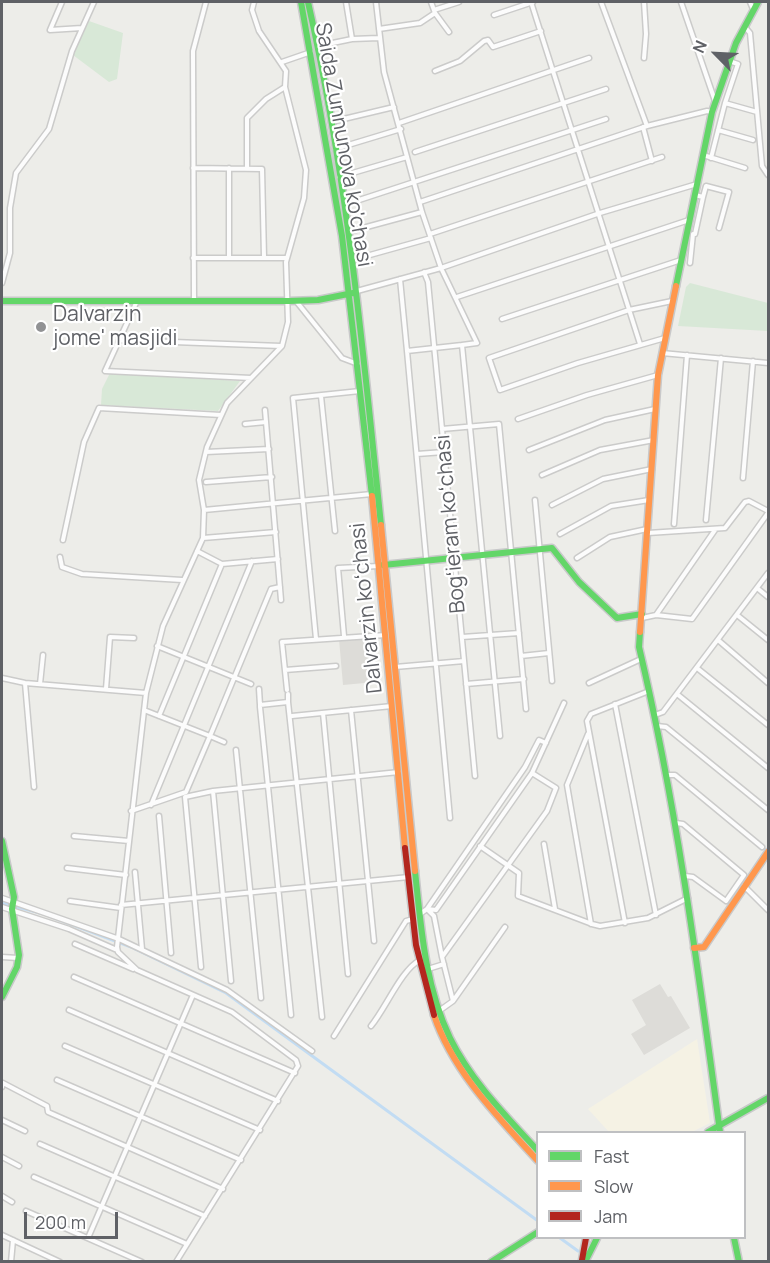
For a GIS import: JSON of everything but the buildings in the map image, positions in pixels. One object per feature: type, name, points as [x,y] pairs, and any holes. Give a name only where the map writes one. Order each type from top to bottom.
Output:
[{"type":"main road","name":"Saida Zunnunova ko'chasi","points":[[301,2],[312,51],[354,293]]},
{"type":"main road","name":"Saida Zunnunova ko'chasi","points":[[308,2],[331,122],[352,260],[354,293]]},
{"type":"main road","points":[[758,2],[744,26],[729,61],[712,112],[658,375],[641,658],[667,775],[685,876],[719,1130],[768,1100]]},
{"type":"main road","points":[[2,301],[292,301],[318,300],[354,293]]},
{"type":"main road","name":"Dalvarzin koʻchasi","points":[[354,293],[361,391],[372,494],[378,525]]},
{"type":"main road","name":"Dalvarzin koʻchasi","points":[[354,293],[378,525],[386,635],[397,715],[416,917]]},
{"type":"main road","points":[[381,565],[554,549],[579,582],[617,618],[642,616]]},
{"type":"main road","name":"Dalvarzin koʻchasi","points":[[381,565],[394,668],[399,772],[409,877],[416,917]]},
{"type":"main road","points":[[2,842],[19,958],[2,997]]},
{"type":"main road","points":[[694,948],[704,947],[768,852]]},
{"type":"main road","points":[[416,917],[420,960],[451,1052],[494,1112],[536,1160]]},
{"type":"main road","points":[[420,947],[428,969],[437,1012]]},
{"type":"main road","points":[[442,1028],[492,1097],[536,1150]]},
{"type":"main road","points":[[491,1262],[536,1233]]},
{"type":"main road","points":[[499,1262],[536,1238]]},
{"type":"main road","points":[[583,1262],[585,1239]]},
{"type":"main road","points":[[583,1262],[596,1239]]},
{"type":"main road","points":[[734,1239],[739,1262]]},
{"type":"street","points":[[62,2],[50,30],[82,28]]},
{"type":"street","points":[[2,284],[10,253],[10,207],[16,173],[49,129],[64,85],[68,62],[94,2]]},
{"type":"street","points":[[194,300],[193,51],[206,2]]},
{"type":"street","points":[[117,949],[146,693],[157,646],[182,580],[203,538],[204,510],[199,480],[206,452],[227,403],[282,346],[292,301],[287,258],[304,198],[306,170],[285,87],[286,71],[259,31],[252,10],[254,2]]},
{"type":"street","points":[[346,2],[352,39]]},
{"type":"street","points":[[376,2],[384,72],[422,212],[441,268],[477,343],[407,351]]},
{"type":"street","points":[[431,2],[448,32]]},
{"type":"street","points":[[379,29],[395,29],[420,23],[435,12],[458,2]]},
{"type":"street","points":[[494,15],[532,2],[640,344]]},
{"type":"street","points":[[601,2],[645,126],[652,161]]},
{"type":"street","points":[[644,2],[646,34],[644,58]]},
{"type":"street","points":[[681,2],[716,101]]},
{"type":"street","points":[[750,2],[753,9]]},
{"type":"street","points":[[744,26],[750,33],[762,166],[768,175]]},
{"type":"street","points":[[435,71],[460,61],[487,40],[493,47],[541,31]]},
{"type":"street","points":[[318,46],[352,39],[379,38]]},
{"type":"street","points":[[282,62],[312,51]]},
{"type":"street","points":[[399,123],[589,58]]},
{"type":"street","points":[[711,158],[738,64],[729,61]]},
{"type":"street","points":[[247,168],[248,118],[266,99],[285,87]]},
{"type":"street","points":[[415,152],[606,89]]},
{"type":"street","points":[[725,103],[757,112]]},
{"type":"street","points":[[331,122],[394,107]]},
{"type":"street","points":[[420,202],[645,126],[712,112]]},
{"type":"street","points":[[344,205],[415,184],[606,119]]},
{"type":"street","points":[[335,149],[401,129]]},
{"type":"street","points":[[718,130],[753,140]]},
{"type":"street","points":[[703,155],[746,168]]},
{"type":"street","points":[[339,177],[408,157]]},
{"type":"street","points":[[352,260],[430,236],[662,157]]},
{"type":"street","points":[[193,168],[262,169],[264,257]]},
{"type":"street","points":[[229,168],[229,257]]},
{"type":"street","points":[[354,293],[441,268],[600,213],[697,184]]},
{"type":"street","points":[[690,263],[706,186],[729,192],[719,228]]},
{"type":"street","points":[[694,195],[703,197]]},
{"type":"street","points":[[348,232],[422,212]]},
{"type":"street","points":[[456,297],[689,220]]},
{"type":"street","points":[[687,233],[695,234]]},
{"type":"street","points":[[194,258],[287,258]]},
{"type":"street","points":[[502,319],[681,260]]},
{"type":"street","name":"Bogʻieram koʻchasi","points":[[424,272],[428,282],[476,776]]},
{"type":"street","points":[[400,279],[450,818]]},
{"type":"street","points":[[137,301],[107,372],[251,378]]},
{"type":"street","points":[[292,301],[342,358],[359,364]]},
{"type":"street","points":[[665,338],[500,390],[489,358],[629,310],[672,301]]},
{"type":"street","points":[[120,340],[282,346]]},
{"type":"street","points":[[462,345],[500,736]]},
{"type":"street","points":[[662,353],[768,363]]},
{"type":"street","points":[[675,524],[687,356]]},
{"type":"street","points":[[706,520],[721,358]]},
{"type":"street","points":[[743,478],[753,361]]},
{"type":"street","points":[[518,419],[586,395],[658,375]]},
{"type":"street","points":[[316,639],[293,398],[361,391]]},
{"type":"street","points":[[321,396],[335,531]]},
{"type":"street","points":[[63,540],[84,442],[99,408],[221,415]]},
{"type":"street","points":[[529,450],[605,420],[656,409]]},
{"type":"street","points":[[265,410],[281,600]]},
{"type":"street","points":[[245,423],[266,422]]},
{"type":"street","points":[[442,429],[499,423],[526,709]]},
{"type":"street","points":[[542,476],[600,450],[655,440]]},
{"type":"street","points":[[206,452],[269,449]]},
{"type":"street","points":[[417,454],[444,452]]},
{"type":"street","points":[[552,505],[603,479],[653,468]]},
{"type":"street","points":[[206,482],[272,477]]},
{"type":"street","points":[[204,510],[372,494]]},
{"type":"street","points":[[560,534],[611,506],[650,499]]},
{"type":"street","points":[[535,500],[552,681]]},
{"type":"street","points":[[578,558],[610,537],[648,531],[725,528],[745,502],[752,502],[768,512],[692,619],[656,615],[642,616]]},
{"type":"street","points":[[656,615],[715,530]]},
{"type":"street","points":[[203,538],[276,532]]},
{"type":"street","points":[[197,551],[222,564],[278,559]]},
{"type":"street","points":[[60,557],[62,567],[82,574],[182,580]]},
{"type":"street","points":[[151,805],[252,561]]},
{"type":"street","points":[[159,716],[222,564]]},
{"type":"street","points":[[344,636],[338,568],[381,565]]},
{"type":"street","points":[[654,715],[663,712],[768,573]]},
{"type":"street","points":[[131,811],[186,792],[270,589],[280,587]]},
{"type":"street","points":[[757,588],[768,597]]},
{"type":"street","points":[[738,615],[768,640]]},
{"type":"street","points":[[462,637],[519,633]]},
{"type":"street","points":[[322,1017],[292,716],[288,702],[282,642],[344,636],[386,635]]},
{"type":"street","points":[[106,689],[110,637],[134,638]]},
{"type":"street","points":[[717,640],[768,683]]},
{"type":"street","points":[[157,646],[251,684]]},
{"type":"street","points":[[522,656],[549,653]]},
{"type":"street","points":[[40,684],[43,655]]},
{"type":"street","points":[[589,683],[641,658]]},
{"type":"street","points":[[394,668],[464,661]]},
{"type":"street","points":[[285,670],[336,666]]},
{"type":"street","points":[[697,668],[768,725]]},
{"type":"street","points":[[2,678],[25,683],[146,693]]},
{"type":"street","points":[[466,684],[524,679]]},
{"type":"street","points":[[25,683],[34,787]]},
{"type":"street","points":[[259,689],[291,1015]]},
{"type":"street","points":[[625,923],[588,734],[588,717],[649,691]]},
{"type":"street","points":[[677,694],[768,768]]},
{"type":"street","points":[[260,705],[288,702]]},
{"type":"street","points":[[427,909],[436,910],[532,773],[564,703]]},
{"type":"street","points":[[615,704],[656,915]]},
{"type":"street","points":[[292,716],[394,706]]},
{"type":"street","points":[[144,710],[224,742]]},
{"type":"street","points":[[351,710],[374,941]]},
{"type":"street","points":[[323,713],[348,974]]},
{"type":"street","points":[[657,726],[666,727],[768,810]]},
{"type":"street","points":[[588,734],[567,785],[592,924]]},
{"type":"street","points":[[334,1036],[406,921],[427,909],[525,767],[539,740],[546,743]]},
{"type":"street","points":[[236,750],[261,998]]},
{"type":"street","points":[[201,967],[185,797],[213,791],[399,772]]},
{"type":"street","points":[[442,957],[546,811],[556,790],[532,773]]},
{"type":"street","points":[[667,775],[675,775],[762,847]]},
{"type":"street","points":[[213,791],[231,981]]},
{"type":"street","points":[[159,816],[171,953]]},
{"type":"street","points":[[676,823],[684,824],[744,875],[726,901],[693,876],[685,876]]},
{"type":"street","points":[[74,836],[129,841]]},
{"type":"street","points":[[544,844],[555,909]]},
{"type":"street","points":[[480,846],[521,876],[516,892],[518,896],[592,924],[625,923],[656,915],[676,901],[688,898]]},
{"type":"street","points":[[67,868],[126,875]]},
{"type":"street","points":[[135,872],[142,949]]},
{"type":"street","points":[[70,901],[121,907],[409,877]]},
{"type":"street","points":[[744,886],[768,910]]},
{"type":"street","points":[[2,898],[13,906],[117,949],[137,970]]},
{"type":"street","points":[[2,908],[13,906],[119,939],[142,949],[227,990],[312,1051]]},
{"type":"street","points":[[427,909],[434,916],[453,1001]]},
{"type":"street","points":[[437,1012],[453,1001],[505,927]]},
{"type":"street","points":[[75,944],[232,1012],[296,1060],[298,1066],[176,1262]]},
{"type":"street","points":[[2,957],[19,958]]},
{"type":"street","points":[[370,1026],[383,1012],[409,968],[420,960]]},
{"type":"street","points":[[428,969],[444,964]]},
{"type":"street","points":[[74,977],[294,1073]]},
{"type":"street","points":[[88,1238],[193,995]]},
{"type":"street","points":[[69,1010],[278,1101]]},
{"type":"street","points":[[65,1046],[260,1130]]},
{"type":"street","points":[[57,1080],[241,1160]]},
{"type":"street","points":[[2,1087],[3,1083],[46,1106],[48,1112],[223,1189]]},
{"type":"street","points":[[2,1120],[25,1131]]},
{"type":"street","points":[[40,1144],[205,1216]]},
{"type":"street","points":[[2,1157],[19,1166]]},
{"type":"street","points":[[34,1178],[187,1244]]},
{"type":"street","points":[[2,1196],[12,1202]]},
{"type":"street","points":[[26,1211],[142,1262]]},
{"type":"street","points":[[2,1235],[60,1262]]},
{"type":"street","points":[[11,1262],[13,1240]]},
{"type":"shaded area","points":[[370,636],[375,682],[343,685],[339,639]]},
{"type":"shaded area","points":[[660,984],[668,997],[671,996],[690,1028],[644,1055],[631,1034],[646,1025],[632,1000]]},
{"type":"shaded area","points":[[697,1039],[710,1123],[694,1131],[608,1131],[588,1109]]},
{"type":"green space","points":[[89,21],[123,33],[117,79],[109,82],[73,55]]},
{"type":"green space","points":[[690,283],[768,303],[768,331],[678,326],[686,287]]},
{"type":"green space","points":[[110,373],[240,381],[218,411],[101,405],[102,389]]},
{"type":"waterway","points":[[2,903],[40,913]]},
{"type":"waterway","points":[[49,916],[131,947],[226,993],[536,1220]]},
{"type":"waterway","points":[[561,1239],[578,1251]]},
{"type":"traffic: fast","points":[[301,2],[342,236],[372,496]]},
{"type":"traffic: fast","points":[[308,2],[322,67],[343,197],[360,328],[381,525]]},
{"type":"traffic: fast","points":[[676,286],[712,112],[736,43],[758,2]]},
{"type":"traffic: fast","points":[[2,301],[289,301],[318,300],[353,293]]},
{"type":"traffic: fast","points":[[383,565],[552,548],[579,582],[617,618],[642,614]]},
{"type":"traffic: fast","points":[[640,632],[639,647],[665,767],[686,888],[720,1131]]},
{"type":"traffic: fast","points":[[2,841],[14,897],[12,909],[19,955],[17,967],[2,997]]},
{"type":"traffic: fast","points":[[415,871],[425,956],[435,998],[450,1038],[468,1069],[536,1149]]},
{"type":"traffic: fast","points":[[710,1131],[768,1098]]},
{"type":"traffic: fast","points":[[491,1262],[536,1233]]},
{"type":"traffic: fast","points":[[585,1262],[596,1239]]},
{"type":"traffic: fast","points":[[734,1239],[739,1262]]},
{"type":"traffic: slow","points":[[640,632],[658,375],[676,286]]},
{"type":"traffic: slow","points":[[372,496],[405,848]]},
{"type":"traffic: slow","points":[[381,525],[415,871]]},
{"type":"traffic: slow","points":[[694,948],[704,947],[768,852]]},
{"type":"traffic: slow","points":[[434,1015],[442,1036],[465,1075],[493,1111],[536,1159]]},
{"type":"traffic: jam","points":[[405,848],[416,945],[434,1015]]},
{"type":"traffic: jam","points":[[582,1260],[586,1239]]},
{"type":"place","name":"Dalvarzin jome' masjidi","points":[[41,327]]}]
